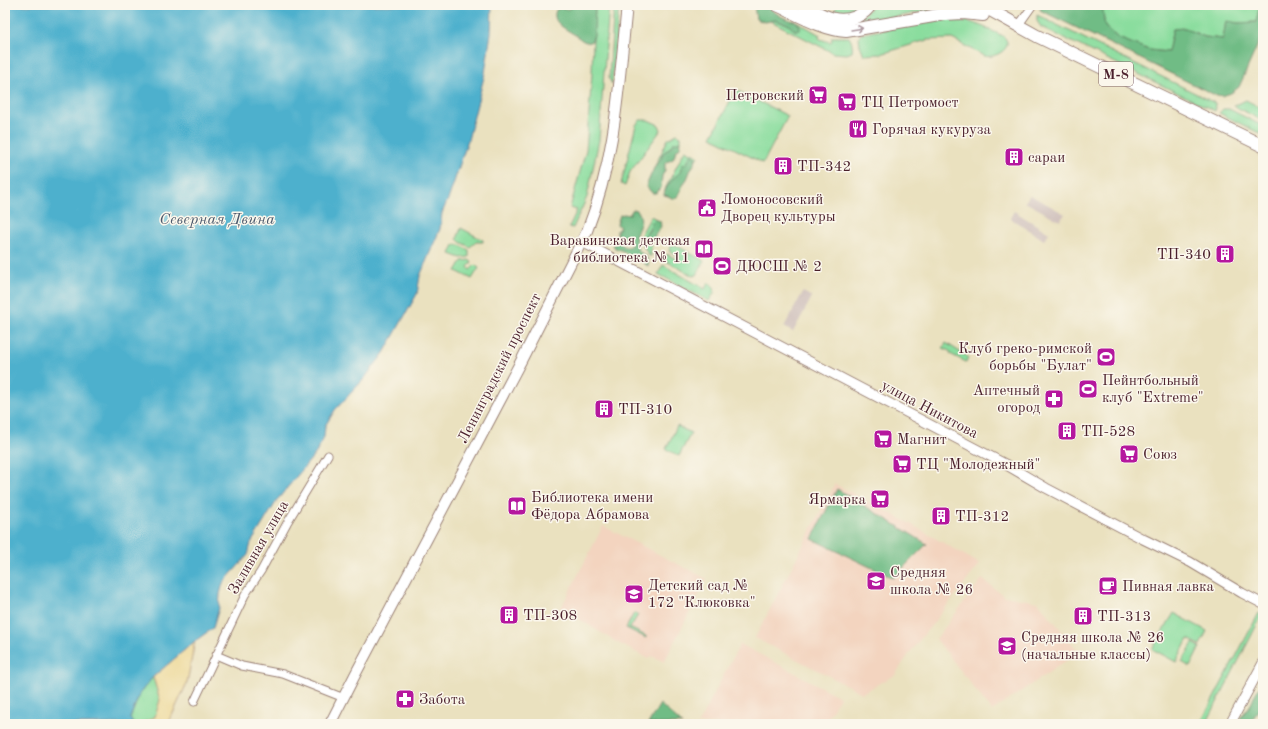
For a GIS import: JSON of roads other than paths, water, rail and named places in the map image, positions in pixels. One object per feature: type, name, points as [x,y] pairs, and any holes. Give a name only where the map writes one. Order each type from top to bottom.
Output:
[{"type":"main road","name":"Ленинградский проспект","points":[[330,724],[582,242],[593,216],[600,196],[611,146],[618,101],[627,5]]},
{"type":"main road","points":[[777,5],[836,30],[846,30],[945,14],[963,13],[984,8]]},
{"type":"main road","points":[[803,5],[829,18],[842,20],[865,12],[870,5]]},
{"type":"main road","name":"М-8","points":[[963,5],[984,8],[1263,146]]},
{"type":"street","points":[[1018,26],[1033,5]]},
{"type":"street","name":"улица Никитова","points":[[582,242],[1005,464],[1142,540],[1190,562],[1263,604]]},
{"type":"street","name":"Заливная улица","points":[[194,702],[245,595],[261,571],[287,523],[328,455]]},
{"type":"street","points":[[216,656],[242,666],[283,674],[344,698]]},
{"type":"street","points":[[1230,724],[1263,663]]},
{"type":"water","name":"Северная Двина","points":[[5,5],[492,5],[491,33],[485,73],[468,140],[449,197],[442,213],[440,229],[420,276],[417,294],[384,353],[364,379],[335,410],[325,426],[324,437],[316,453],[278,499],[251,543],[248,555],[223,583],[220,594],[219,608],[213,628],[195,641],[153,677],[140,693],[130,718],[133,724],[5,724]]},
{"type":"place","name":"Петровский","points":[[818,95]]},
{"type":"place","name":"ТЦ Петромост","points":[[847,102]]},
{"type":"place","name":"Горячая кукуруза","points":[[858,129]]},
{"type":"place","name":"сараи","points":[[1014,157]]},
{"type":"place","name":"ТП-342","points":[[783,166]]},
{"type":"place","name":"Ломоносовский Дворец культуры","points":[[707,208]]},
{"type":"place","name":"Варавинская детская библиотека № 11","points":[[704,249]]},
{"type":"place","name":"ТП-340","points":[[1225,254]]},
{"type":"place","name":"ДЮСШ № 2","points":[[722,266]]},
{"type":"place","name":"Клуб греко-римской борьбы \"Булат\"","points":[[1106,357]]},
{"type":"place","name":"Пейнтбольный клуб \"Extreme\"","points":[[1088,389]]},
{"type":"place","name":"Аптечный огород","points":[[1054,399]]},
{"type":"place","name":"ТП-310","points":[[604,409]]},
{"type":"place","name":"ТП-528","points":[[1067,431]]},
{"type":"place","name":"Магнит","points":[[883,439]]},
{"type":"place","name":"Союз","points":[[1129,454]]},
{"type":"place","name":"ТЦ \"Молодежный\"","points":[[902,464]]},
{"type":"place","name":"Ярмарка","points":[[880,499]]},
{"type":"place","name":"Библиотека имени Фёдора Абрамова","points":[[517,506]]},
{"type":"place","name":"ТП-312","points":[[941,516]]},
{"type":"place","name":"Средняя школа № 26","points":[[876,581]]},
{"type":"place","name":"Пивная лавка","points":[[1108,586]]},
{"type":"place","name":"Детский сад № 172 \"Клюковка\"","points":[[634,594]]},
{"type":"place","name":"ТП-308","points":[[509,615]]},
{"type":"place","name":"ТП-313","points":[[1083,616]]},
{"type":"place","name":"Средняя школа № 26 (начальные классы)","points":[[1007,646]]},
{"type":"place","name":"Забота","points":[[405,699]]}]
